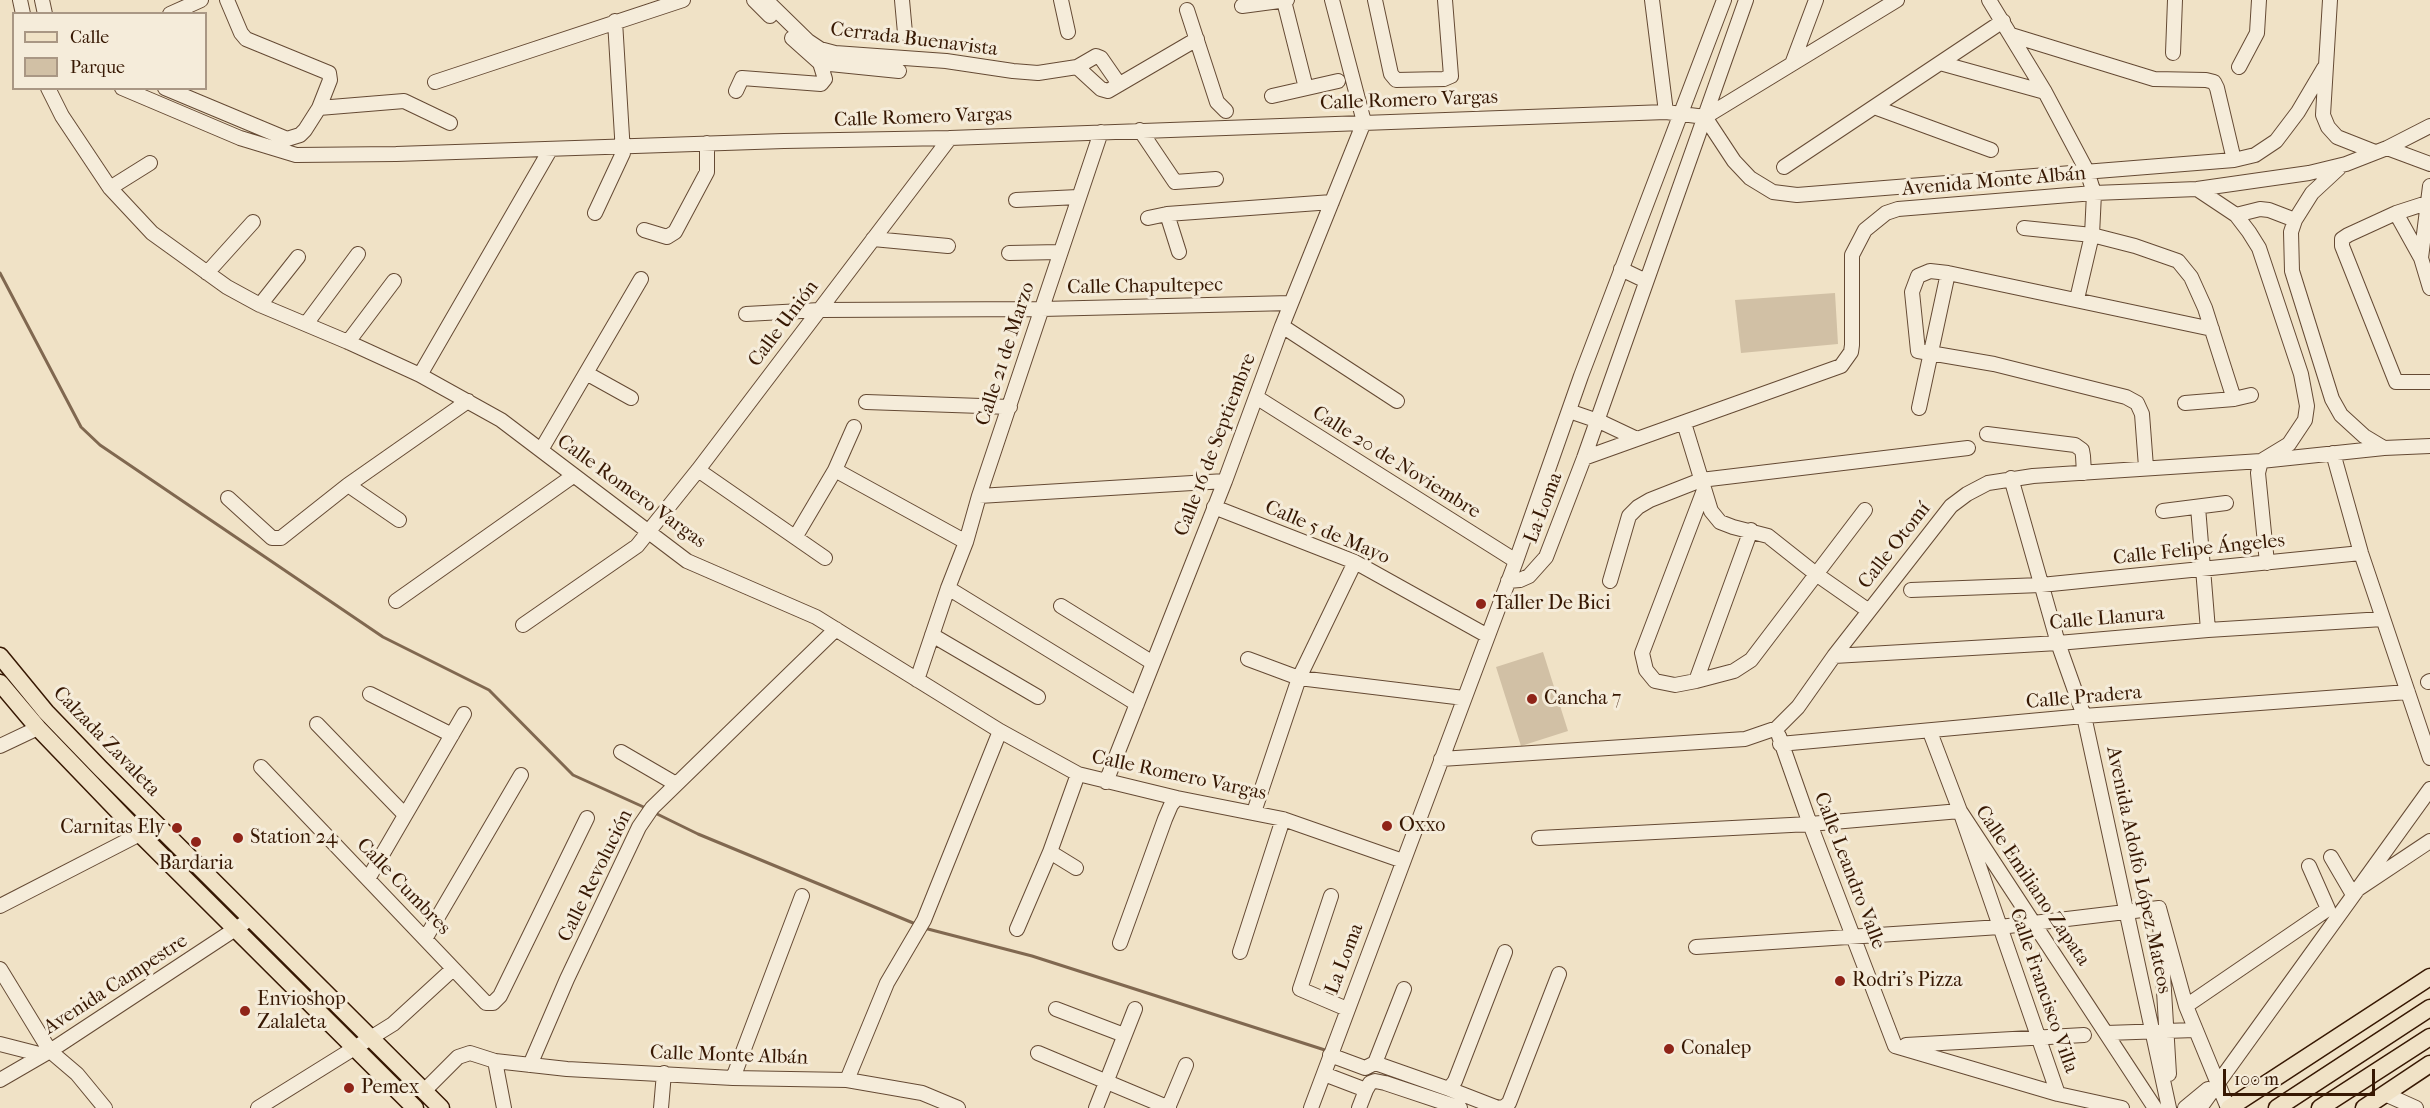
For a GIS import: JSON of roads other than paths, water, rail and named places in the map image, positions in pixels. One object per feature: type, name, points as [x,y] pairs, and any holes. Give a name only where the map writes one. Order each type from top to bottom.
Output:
[{"type":"main road","name":"Calzada Zavaleta","points":[[0,656],[46,712],[441,1108]]},
{"type":"main road","name":"Calzada Zavaleta","points":[[0,683],[38,728],[140,834],[415,1108]]},
{"type":"main road","points":[[2228,1108],[2430,977]]},
{"type":"main road","points":[[2277,1108],[2430,1008]]},
{"type":"main road","points":[[2320,1108],[2430,1037]]},
{"type":"main road","points":[[2364,1108],[2430,1064]]},
{"type":"street","points":[[174,12],[201,0]]},
{"type":"street","points":[[170,90],[287,138],[300,135],[319,108],[330,80],[329,73],[246,39],[241,33],[227,0]]},
{"type":"street","points":[[435,81],[682,0]]},
{"type":"street","points":[[754,0],[814,60],[820,63],[899,71]]},
{"type":"street","points":[[902,0],[905,33]]},
{"type":"street","points":[[1060,0],[1068,32]]},
{"type":"street","points":[[1242,6],[1286,0],[1306,88]]},
{"type":"street","points":[[1332,0],[1364,122]]},
{"type":"street","points":[[1375,0],[1391,74],[1395,80],[1402,80],[1444,79],[1451,76],[1445,0]]},
{"type":"street","points":[[1652,0],[1666,112]]},
{"type":"street","points":[[1508,581],[1621,269],[1724,0]]},
{"type":"street","name":"La Loma","points":[[1311,1108],[1508,581],[1529,576],[1546,557],[1584,458],[1746,0]]},
{"type":"street","points":[[1792,64],[1816,0]]},
{"type":"street","points":[[1897,0],[1883,5],[1705,117],[1734,161],[1749,178],[1773,192],[1797,195],[2234,160],[2255,155],[2276,141],[2298,112],[2324,68]]},
{"type":"street","points":[[1989,0],[2045,92],[2087,171],[2094,193],[2092,235],[2077,299]]},
{"type":"street","points":[[2173,53],[2175,0]]},
{"type":"street","points":[[2239,67],[2257,33],[2259,0]]},
{"type":"street","points":[[2330,0],[2324,68],[2323,115],[2328,127],[2344,141],[2430,164]]},
{"type":"street","name":"Cerrada Buenavista","points":[[771,2],[808,41],[820,49],[836,53],[946,61],[1013,71],[1038,72],[1077,67],[1099,56],[1119,84]]},
{"type":"street","points":[[1187,10],[1217,102],[1226,111]]},
{"type":"street","points":[[595,213],[621,160],[623,146],[615,21]]},
{"type":"street","points":[[1784,167],[2003,21]]},
{"type":"street","points":[[2011,35],[2154,79],[2214,82],[2234,160]]},
{"type":"street","points":[[1077,67],[1104,91],[1197,39]]},
{"type":"street","points":[[736,91],[742,78],[821,84],[825,79],[820,63]]},
{"type":"street","points":[[1940,63],[2045,92]]},
{"type":"street","points":[[1272,96],[1338,81]]},
{"type":"street","name":"Calle Romero Vargas","points":[[49,90],[62,116],[110,188],[152,233],[207,273],[260,305],[420,375],[501,420],[687,561],[816,617],[1000,731],[1078,774],[1177,798],[1282,819],[1403,861]]},
{"type":"street","name":"Calle Romero Vargas","points":[[127,90],[240,138],[296,155],[950,138],[1666,112],[1705,117]]},
{"type":"street","points":[[319,108],[404,101],[450,123]]},
{"type":"street","points":[[1874,107],[1991,150]]},
{"type":"street","name":"Calle 16 de Septiembre","points":[[1106,782],[1225,481],[1282,326],[1364,122]]},
{"type":"street","name":"Avenida Monte Albán","points":[[1584,458],[1841,366],[1851,352],[1852,345],[1852,255],[1864,230],[1886,213],[1898,209],[2094,193],[2197,189],[2309,173],[2346,164],[2430,126]]},
{"type":"street","points":[[1140,130],[1175,182],[1179,184],[1216,179]]},
{"type":"street","name":"Calle 21 de Marzo","points":[[917,680],[966,542],[979,496],[1101,132]]},
{"type":"street","name":"Calle Unión","points":[[524,625],[630,553],[698,470],[950,138]]},
{"type":"street","points":[[644,230],[667,237],[675,232],[707,172],[707,143]]},
{"type":"street","points":[[420,375],[550,150]]},
{"type":"street","points":[[110,188],[150,163]]},
{"type":"street","points":[[2346,164],[2330,175],[2312,193],[2295,220],[2291,241],[2292,271],[2325,384],[2342,415],[2364,435],[2384,448]]},
{"type":"street","points":[[2421,258],[2430,186]]},
{"type":"street","points":[[2197,189],[2236,216],[2259,248],[2301,374],[2307,406],[2305,420],[2289,444],[2261,461],[2258,473],[2267,563]]},
{"type":"street","points":[[1016,200],[1078,197]]},
{"type":"street","points":[[1148,218],[1167,214],[1332,202]]},
{"type":"street","points":[[2429,203],[2396,213],[2342,239],[2342,246],[2396,382],[2430,382]]},
{"type":"street","points":[[2236,216],[2260,209],[2270,210],[2295,220]]},
{"type":"street","points":[[2396,213],[2421,258],[2430,288]]},
{"type":"street","points":[[1167,214],[1179,252]]},
{"type":"street","points":[[207,273],[253,222]]},
{"type":"street","points":[[2024,228],[2092,235],[2135,246],[2178,261],[2191,277],[2212,329],[2234,399]]},
{"type":"street","points":[[873,239],[948,246]]},
{"type":"street","points":[[1009,253],[1060,252]]},
{"type":"street","points":[[306,324],[358,254]]},
{"type":"street","points":[[260,305],[298,257]]},
{"type":"street","points":[[1621,269],[1646,281]]},
{"type":"street","points":[[1924,352],[1912,292],[1918,276],[1926,272],[1948,273],[2212,329]]},
{"type":"street","points":[[1919,408],[1924,352],[1948,273]]},
{"type":"street","points":[[541,450],[641,279]]},
{"type":"street","points":[[348,342],[394,280]]},
{"type":"street","name":"Calle Chapultepec","points":[[746,314],[820,310],[1042,309],[1291,303]]},
{"type":"street","points":[[1282,326],[1397,401]]},
{"type":"street","points":[[1924,352],[1994,364],[2126,397],[2137,403],[2142,414],[2146,467]]},
{"type":"street","points":[[586,373],[632,398]]},
{"type":"street","points":[[2185,403],[2234,399],[2251,395]]},
{"type":"street","name":"Calle 20 de Noviembre","points":[[1256,397],[1516,561]]},
{"type":"street","points":[[228,498],[272,538],[281,538],[348,485],[468,401]]},
{"type":"street","points":[[866,402],[1010,407]]},
{"type":"street","points":[[1569,411],[1597,420],[1637,439]]},
{"type":"street","points":[[1684,423],[1711,512],[1720,522],[1768,536],[1816,574],[1869,611]]},
{"type":"street","points":[[796,536],[835,471],[854,427]]},
{"type":"street","points":[[1987,434],[2075,445],[2082,450],[2084,456],[2084,472]]},
{"type":"street","name":"Calle Otomí","points":[[1441,759],[1745,739],[1777,728],[1798,706],[1951,506],[1988,483],[2011,478],[2146,467],[2261,461],[2384,448],[2430,446]]},
{"type":"street","points":[[1610,581],[1629,516],[1650,500],[1702,485],[1968,448]]},
{"type":"street","points":[[2333,453],[2361,553],[2430,758]]},
{"type":"street","points":[[698,470],[825,558]]},
{"type":"street","points":[[835,471],[966,542]]},
{"type":"street","points":[[396,600],[573,476]]},
{"type":"street","name":"Avenida Adolfo López Mateos","points":[[2011,478],[2058,643],[2084,716],[2127,912],[2160,1031]]},
{"type":"street","points":[[979,496],[1225,481]]},
{"type":"street","points":[[348,485],[399,520]]},
{"type":"street","points":[[1702,485],[1641,653],[1646,670],[1655,681],[1675,685],[1734,671],[1751,660],[1865,510]]},
{"type":"street","points":[[2163,511],[2226,503]]},
{"type":"street","name":"Calle 5 de Mayo","points":[[1214,507],[1355,562],[1486,635]]},
{"type":"street","points":[[2198,507],[2208,630]]},
{"type":"street","points":[[1696,681],[1751,530]]},
{"type":"street","name":"Calle Felipe Ángeles","points":[[1911,590],[2041,585],[2361,553]]},
{"type":"street","points":[[1254,812],[1299,678],[1355,562]]},
{"type":"street","points":[[948,588],[1137,704]]},
{"type":"street","points":[[1061,606],[1153,663]]},
{"type":"street","name":"Calle Llanura","points":[[1834,656],[2058,643],[2208,630],[2383,619]]},
{"type":"street","name":"Calle Revolución","points":[[530,1065],[567,979],[639,827],[652,808],[836,629]]},
{"type":"street","points":[[932,635],[1038,697]]},
{"type":"street","points":[[1248,659],[1299,678],[1464,698]]},
{"type":"street","name":"Calle Pradera","points":[[1780,744],[1930,732],[2084,716],[2408,692]]},
{"type":"street","points":[[370,694],[452,735]]},
{"type":"street","points":[[368,879],[464,714]]},
{"type":"street","points":[[317,724],[405,815]]},
{"type":"street","points":[[0,746],[38,728]]},
{"type":"street","points":[[1777,728],[1780,744]]},
{"type":"street","points":[[847,1080],[887,982],[924,920],[1000,731]]},
{"type":"street","name":"Calle Francisco Villa","points":[[1930,732],[1960,811],[2058,1094]]},
{"type":"street","name":"Calle Leandro Valle","points":[[1780,744],[1895,1046]]},
{"type":"street","points":[[621,752],[676,784]]},
{"type":"street","name":"Calle Cumbres","points":[[261,767],[486,1003],[493,1004],[500,996],[587,818]]},
{"type":"street","points":[[1017,929],[1050,852],[1078,774]]},
{"type":"street","points":[[425,939],[520,775]]},
{"type":"street","points":[[2200,1108],[2430,789]]},
{"type":"street","points":[[1120,944],[1165,819],[1177,798]]},
{"type":"street","name":"Calle Emiliano Zapata","points":[[1539,838],[1810,824],[1960,811],[2155,1108]]},
{"type":"street","points":[[1240,952],[1282,819]]},
{"type":"street","points":[[0,906],[140,834]]},
{"type":"street","points":[[2355,891],[2430,841]]},
{"type":"street","points":[[1050,852],[1076,868]]},
{"type":"street","points":[[2331,857],[2355,891]]},
{"type":"street","points":[[2186,1006],[2328,909],[2308,866]]},
{"type":"street","points":[[733,1077],[802,896]]},
{"type":"street","points":[[1331,896],[1300,989],[1347,1009]]},
{"type":"street","points":[[1696,947],[2000,927],[2159,908]]},
{"type":"street","name":"Avenida Adolfo López Mateos","points":[[2159,908],[2186,1006],[2228,1108]]},
{"type":"street","name":"Avenida Adolfo López Mateos","points":[[2159,908],[2160,1031],[2170,1108]]},
{"type":"street","name":"Avenida Campestre","points":[[0,1080],[47,1053],[251,919]]},
{"type":"street","points":[[1449,1089],[1455,1081],[1504,952]]},
{"type":"street","points":[[0,969],[47,1053]]},
{"type":"street","points":[[258,1108],[393,1024],[453,969]]},
{"type":"street","points":[[1375,1063],[1498,1108],[1504,1107],[1509,1103],[1559,974]]},
{"type":"street","points":[[1330,1055],[1365,1068],[1375,1063],[1404,989]]},
{"type":"street","points":[[1056,1009],[1124,1035]]},
{"type":"street","points":[[1095,1108],[1135,1009]]},
{"type":"street","points":[[2106,1033],[2195,1030]]},
{"type":"street","points":[[1895,1046],[2084,1035]]},
{"type":"street","points":[[0,1044],[47,1053],[77,1074],[105,1108]]},
{"type":"street","points":[[1895,1046],[2058,1094],[2122,1108]]},
{"type":"street","name":"Calle Monte Albán","points":[[424,1091],[464,1054],[470,1053],[495,1060],[530,1065],[733,1077],[847,1080],[922,1093],[958,1108]]},
{"type":"street","points":[[1038,1053],[1169,1108],[1186,1065]]},
{"type":"street","points":[[495,1060],[504,1108]]},
{"type":"street","points":[[661,1108],[664,1073]]},
{"type":"street","points":[[1324,1074],[1366,1090]]},
{"type":"street","points":[[1359,1108],[1370,1083],[1375,1081],[1436,1104],[1460,1108]]},
{"type":"street","points":[[2185,1108],[2217,1083]]},
{"type":"street","points":[[2385,1094],[2416,1108]]},
{"type":"waterway","points":[[0,273],[81,427],[100,445],[383,637],[489,690],[573,775],[648,809]]},
{"type":"waterway","points":[[653,812],[698,834],[918,925]]},
{"type":"waterway","points":[[924,928],[1032,956],[1328,1051]]},
{"type":"place","name":"Taller De Bici","points":[[1481,604]]},
{"type":"place","name":"Cancha 7","points":[[1532,699]]},
{"type":"place","name":"Oxxo","points":[[1387,826]]},
{"type":"place","name":"Carnitas Ely","points":[[177,828]]},
{"type":"place","name":"Station 24","points":[[238,838]]},
{"type":"place","name":"Bardaria","points":[[196,842]]},
{"type":"place","name":"Rodri's Pizza","points":[[1840,981]]},
{"type":"place","name":"Envioshop Zalaleta","points":[[245,1011]]},
{"type":"place","name":"Conalep","points":[[1669,1049]]},
{"type":"place","name":"Pemex","points":[[349,1088]]}]
